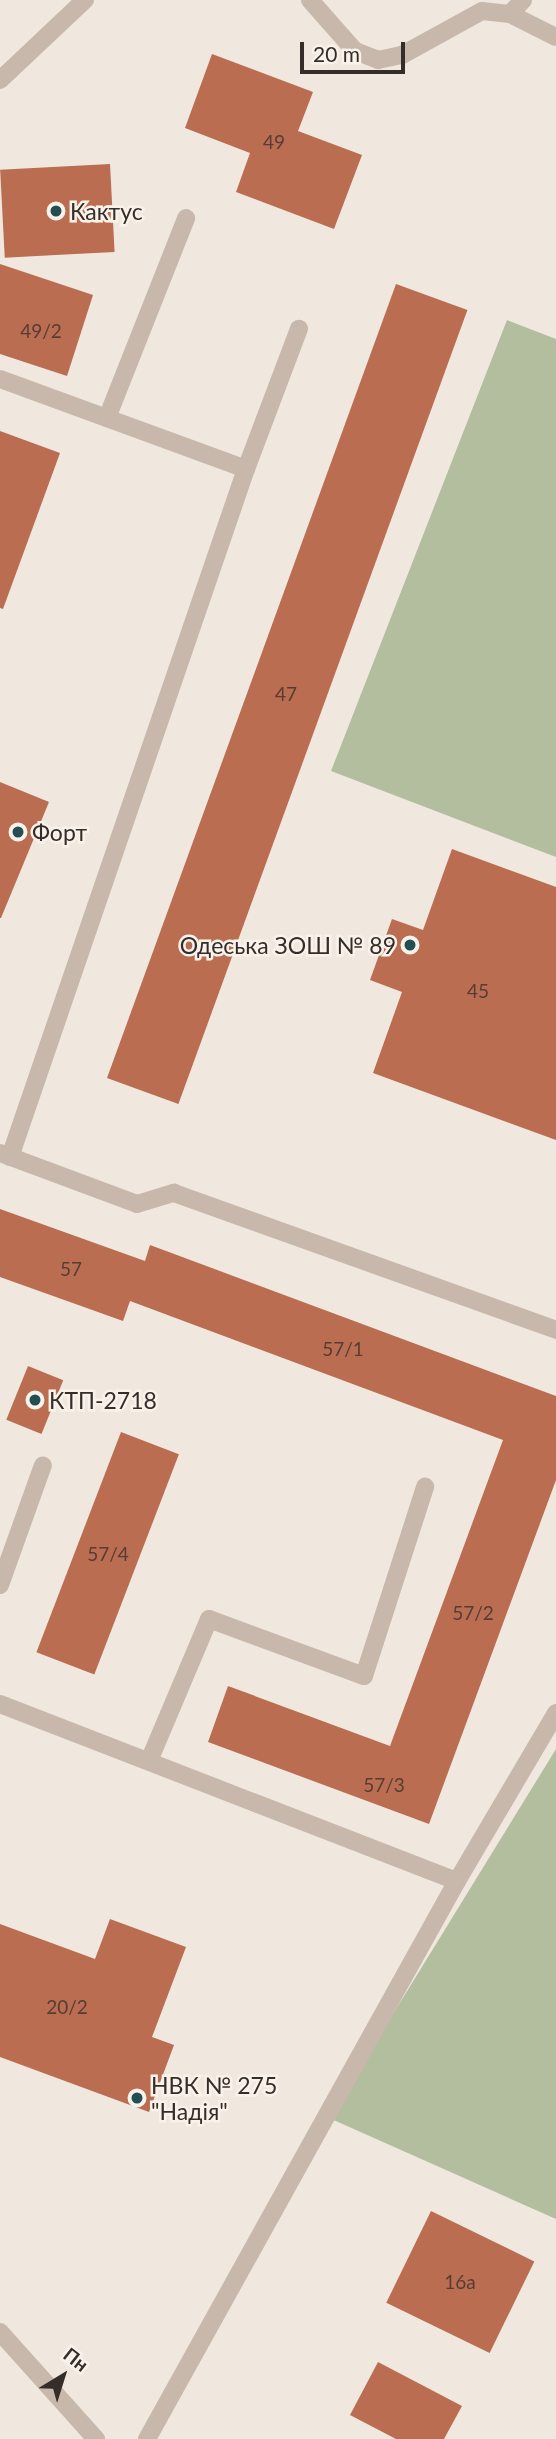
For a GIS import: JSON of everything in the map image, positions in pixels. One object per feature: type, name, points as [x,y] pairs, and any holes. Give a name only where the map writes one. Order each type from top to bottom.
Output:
[{"type":"street","points":[[0,80],[85,0]]},
{"type":"street","points":[[310,0],[355,51],[378,60],[402,55],[468,15],[496,10],[556,37]]},
{"type":"street","points":[[510,15],[523,0]]},
{"type":"street","points":[[107,418],[186,218]]},
{"type":"street","points":[[299,329],[246,469],[5,1155],[138,1204],[174,1193],[556,1330]]},
{"type":"street","points":[[0,379],[246,469]]},
{"type":"street","points":[[0,1585],[43,1465]]},
{"type":"street","points":[[149,1761],[209,1619],[365,1676],[425,1487]]},
{"type":"street","points":[[0,1704],[457,1881]]},
{"type":"street","points":[[147,2439],[457,1881],[556,1713]]},
{"type":"street","points":[[0,2332],[96,2439]]},
{"type":"green space","points":[[507,320],[556,339],[556,857],[331,771]]},
{"type":"green space","points":[[556,1749],[556,2219],[329,2118]]},
{"type":"building","points":[[212,54],[313,92],[298,131],[362,155],[334,229],[236,192],[250,153],[185,128]]},
{"type":"building","name":"Кактус","points":[[110,164],[115,252],[5,258],[0,170]]},
{"type":"building","points":[[0,264],[93,295],[67,376],[0,354]]},
{"type":"building","points":[[396,284],[467,310],[178,1104],[107,1078]]},
{"type":"building","points":[[0,431],[60,453],[3,609],[0,608]]},
{"type":"building","name":"Форт","points":[[0,782],[49,802],[1,918],[0,918]]},
{"type":"building","points":[[452,849],[556,887],[556,1140],[373,1073],[402,992],[370,980],[392,919],[423,930]]},
{"type":"building","points":[[0,1209],[145,1261],[150,1245],[556,1396],[556,1480],[429,1824],[208,1742],[228,1686],[390,1746],[503,1440],[130,1301],[123,1321],[0,1277]]},
{"type":"building","name":"КТП-2718","points":[[28,1366],[63,1380],[42,1434],[6,1420]]},
{"type":"building","points":[[121,1432],[179,1454],[94,1675],[36,1652]]},
{"type":"building","points":[[110,1919],[186,1947],[152,2037],[174,2045],[149,2112],[0,2057],[0,1924],[95,1959]]},
{"type":"building","points":[[431,2211],[534,2261],[490,2353],[386,2303]]},
{"type":"building","points":[[378,2362],[462,2406],[444,2439],[396,2439],[350,2415]]},
{"type":"place","name":"Кактус","points":[[56,211]]},
{"type":"place","name":"Форт","points":[[18,832]]},
{"type":"place","name":"Одеська ЗОШ № 89","points":[[410,945]]},
{"type":"place","name":"КТП-2718","points":[[35,1400]]},
{"type":"place","name":"НВК № 275 \"Надія\"","points":[[137,2098]]}]
